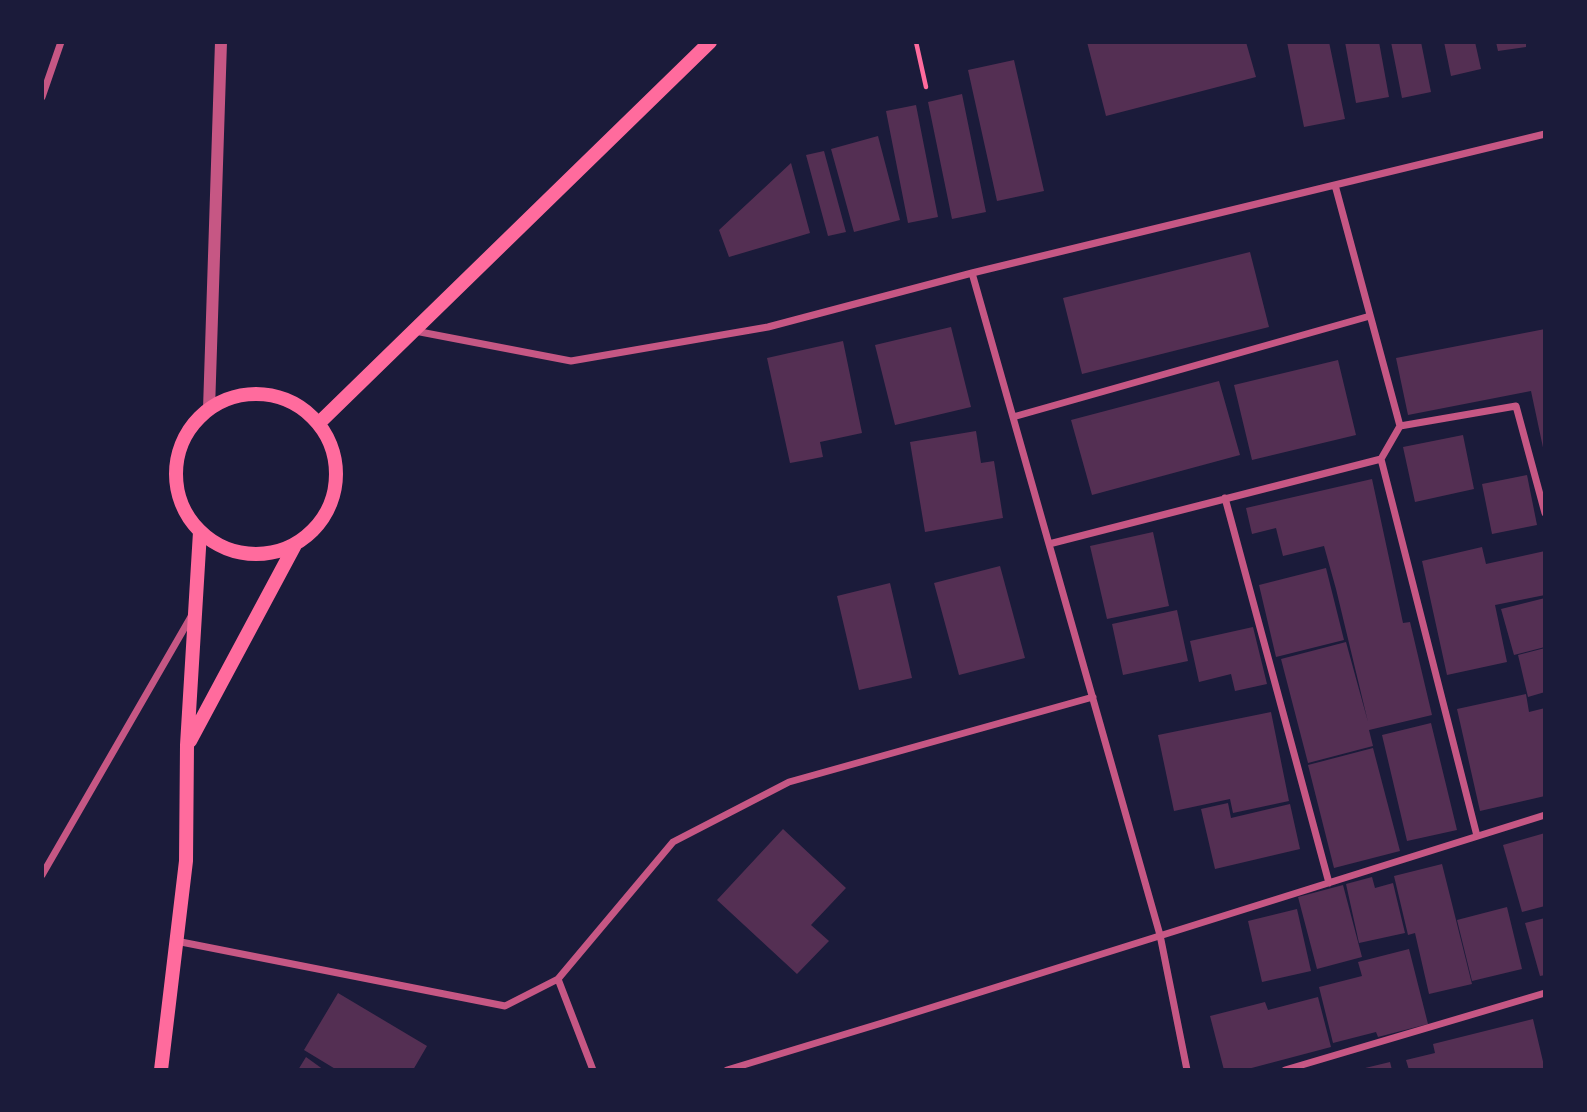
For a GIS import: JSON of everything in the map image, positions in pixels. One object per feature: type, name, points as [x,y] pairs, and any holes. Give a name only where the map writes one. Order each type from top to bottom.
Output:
[{"type":"main road","points":[[319,423],[710,42]]},
{"type":"main road","points":[[257,394],[282,398],[305,410],[319,423],[334,453],[337,479],[330,506],[316,528],[295,545],[271,554],[245,554],[221,547],[200,532],[185,514],[177,492],[175,468],[180,446],[192,425],[209,409],[232,398],[257,394]]},
{"type":"main road","points":[[161,1070],[186,861],[187,745],[200,532]]},
{"type":"main road","points":[[187,745],[295,545]]},
{"type":"street","points":[[42,97],[61,42]]},
{"type":"street","points":[[209,409],[221,42]]},
{"type":"street","points":[[415,331],[571,361],[768,327],[972,273],[1545,134]]},
{"type":"street","points":[[1335,185],[1400,426],[1381,460],[1477,836]]},
{"type":"street","points":[[972,273],[1160,935],[1188,1070]]},
{"type":"street","points":[[1013,416],[1370,316]]},
{"type":"street","points":[[1400,426],[1516,407],[1545,513]]},
{"type":"street","points":[[1049,544],[1381,460]]},
{"type":"street","points":[[1225,498],[1329,883]]},
{"type":"street","points":[[42,875],[195,609]]},
{"type":"street","points":[[176,940],[505,1006],[558,979],[673,842],[789,782],[1093,697]]},
{"type":"street","points":[[727,1070],[1545,815]]},
{"type":"street","points":[[558,979],[593,1070]]},
{"type":"street","points":[[1285,1070],[1545,993]]},
{"type":"path","points":[[916,42],[926,87]]},
{"type":"building","points":[[1087,42],[1246,42],[1256,77],[1106,116]]},
{"type":"building","points":[[1287,42],[1329,42],[1345,119],[1304,127]]},
{"type":"building","points":[[1345,42],[1379,42],[1389,97],[1356,103]]},
{"type":"building","points":[[1391,42],[1421,42],[1431,92],[1402,98]]},
{"type":"building","points":[[1444,42],[1475,42],[1481,69],[1451,76]]},
{"type":"building","points":[[1496,42],[1526,42],[1526,47],[1498,51]]},
{"type":"building","points":[[1014,60],[1044,191],[997,201],[968,70]]},
{"type":"building","points":[[962,94],[986,212],[952,219],[928,102]]},
{"type":"building","points":[[916,105],[938,217],[908,223],[886,111]]},
{"type":"building","points":[[878,136],[900,220],[854,232],[831,149]]},
{"type":"building","points":[[824,151],[846,232],[828,236],[806,155]]},
{"type":"building","points":[[791,163],[810,233],[729,257],[719,230]]},
{"type":"building","points":[[1250,252],[1269,327],[1082,374],[1063,298]]},
{"type":"building","points":[[951,327],[971,407],[895,425],[875,345]]},
{"type":"building","points":[[1545,329],[1545,457],[1531,391],[1408,415],[1396,358]]},
{"type":"building","points":[[843,341],[862,433],[820,442],[823,457],[790,463],[767,358]]},
{"type":"building","points":[[1338,360],[1356,435],[1252,460],[1234,385]]},
{"type":"building","points":[[1219,381],[1240,455],[1092,495],[1071,420]]},
{"type":"building","points":[[976,431],[981,463],[994,461],[1003,518],[925,532],[910,442]]},
{"type":"building","points":[[1463,435],[1474,489],[1415,502],[1403,447]]},
{"type":"building","points":[[1527,475],[1537,525],[1492,534],[1482,484]]},
{"type":"building","points":[[1372,479],[1403,623],[1410,622],[1432,715],[1369,730],[1373,746],[1308,763],[1281,659],[1346,642],[1368,722],[1336,589],[1324,546],[1283,556],[1276,528],[1252,534],[1246,508]]},
{"type":"building","points":[[1153,532],[1169,606],[1107,619],[1090,546]]},
{"type":"building","points":[[1482,547],[1486,564],[1545,551],[1545,595],[1495,605],[1507,662],[1447,675],[1422,561]]},
{"type":"building","points":[[1000,566],[1025,658],[959,675],[934,583]]},
{"type":"building","points":[[1326,568],[1344,640],[1276,657],[1259,585]]},
{"type":"building","points":[[890,583],[912,678],[859,690],[837,596]]},
{"type":"building","points":[[1545,598],[1545,647],[1514,655],[1501,609]]},
{"type":"building","points":[[1177,610],[1188,661],[1123,675],[1112,624]]},
{"type":"building","points":[[1253,627],[1267,684],[1235,691],[1231,674],[1199,682],[1190,641]]},
{"type":"building","points":[[1545,648],[1545,692],[1528,697],[1518,655]]},
{"type":"building","points":[[1526,694],[1529,712],[1545,708],[1545,796],[1480,811],[1457,709]]},
{"type":"building","points":[[1271,712],[1289,801],[1233,813],[1230,799],[1174,811],[1158,735]]},
{"type":"building","points":[[1431,723],[1457,830],[1407,841],[1382,735]]},
{"type":"building","points":[[1373,748],[1400,851],[1334,868],[1308,765]]},
{"type":"building","points":[[1228,803],[1231,818],[1290,804],[1300,849],[1215,869],[1201,809]]},
{"type":"building","points":[[783,829],[846,888],[811,925],[829,941],[797,974],[717,900]]},
{"type":"building","points":[[1545,833],[1545,906],[1522,912],[1503,845]]},
{"type":"building","points":[[1442,864],[1472,984],[1429,994],[1415,933],[1408,935],[1394,876]]},
{"type":"building","points":[[1372,877],[1375,888],[1393,883],[1405,933],[1359,943],[1346,884]]},
{"type":"building","points":[[1343,885],[1362,957],[1317,969],[1298,897]]},
{"type":"building","points":[[1507,907],[1522,969],[1472,981],[1457,920]]},
{"type":"building","points":[[1297,909],[1311,971],[1262,982],[1248,921]]},
{"type":"building","points":[[1545,918],[1545,975],[1540,976],[1525,923]]},
{"type":"building","points":[[1409,949],[1428,1024],[1378,1037],[1376,1032],[1333,1043],[1319,987],[1362,976],[1358,962]]},
{"type":"building","points":[[338,993],[427,1046],[413,1070],[337,1070],[304,1050]]},
{"type":"building","points":[[1318,997],[1331,1047],[1244,1070],[1224,1070],[1210,1016],[1265,1002],[1268,1010]]},
{"type":"building","points":[[1533,1019],[1545,1070],[1409,1070],[1406,1060],[1435,1053],[1433,1044]]},
{"type":"building","points":[[306,1057],[324,1070],[298,1070]]},
{"type":"building","points":[[1390,1062],[1392,1070],[1361,1070],[1361,1069]]}]
